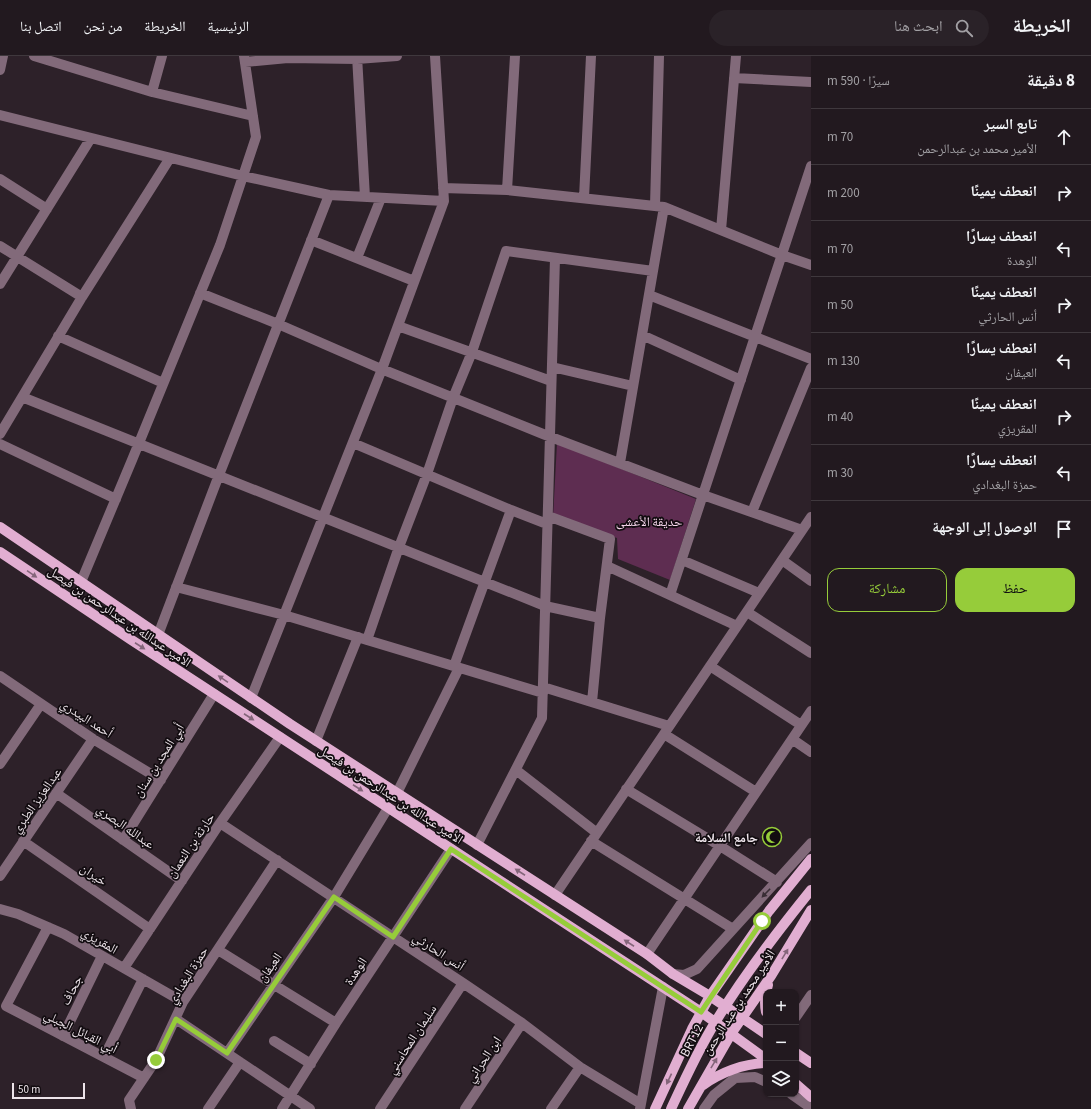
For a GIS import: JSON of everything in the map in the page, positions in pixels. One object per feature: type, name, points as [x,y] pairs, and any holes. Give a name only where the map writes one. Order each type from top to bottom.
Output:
[{"type":"main road","name":"الأمير عبدالله بن عبدالرحمن بن فيصل","points":[[0,528],[316,741],[647,954],[673,974],[726,1006],[763,1032]]},
{"type":"main road","name":"الأمير عبدالله بن عبدالرحمن بن فيصل","points":[[0,552],[214,694],[701,1012],[763,1057]]},
{"type":"main road","points":[[654,1109],[710,996],[775,903],[811,859]]},
{"type":"main road","name":"BRT12","points":[[671,1109],[715,1022],[774,936],[811,890]]},
{"type":"main road","name":"الأمير محمد بن عبد الرحمن","points":[[688,1109],[731,1034],[771,976],[811,910]]},
{"type":"main road","points":[[767,989],[771,976]]},
{"type":"main road","points":[[799,1055],[811,1063]]},
{"type":"main road","points":[[700,1087],[724,1073],[744,1065],[763,1063]]},
{"type":"main road","points":[[799,1080],[811,1088]]},
{"type":"main road","points":[[799,1087],[811,1098]]},
{"type":"street","points":[[0,70],[3,56]]},
{"type":"street","points":[[34,56],[152,92],[253,116]]},
{"type":"street","points":[[152,92],[162,56]]},
{"type":"street","points":[[81,582],[220,245],[256,137],[245,59],[397,56]]},
{"type":"street","points":[[251,698],[382,369],[444,200],[435,56]]},
{"type":"street","points":[[507,190],[514,56]]},
{"type":"street","points":[[584,198],[591,56]]},
{"type":"street","points":[[620,464],[653,271],[659,206],[659,56]]},
{"type":"street","points":[[722,230],[736,56]]},
{"type":"street","points":[[357,57],[365,197]]},
{"type":"street","points":[[734,78],[811,82]]},
{"type":"street","points":[[0,115],[243,176],[329,195],[444,200]]},
{"type":"street","points":[[0,284],[91,138]]},
{"type":"street","points":[[0,434],[4,420],[22,397],[82,297],[170,158]]},
{"type":"street","points":[[670,595],[811,166]]},
{"type":"street","points":[[0,179],[47,209]]},
{"type":"street","points":[[443,188],[507,190],[659,206],[811,265]]},
{"type":"street","points":[[158,635],[329,195]]},
{"type":"street","points":[[356,258],[382,198]]},
{"type":"street","points":[[312,240],[414,281]]},
{"type":"street","points":[[0,246],[82,297]]},
{"type":"street","points":[[316,741],[362,638],[399,547],[427,474],[453,398],[472,352],[506,251],[653,271]]},
{"type":"street","points":[[478,845],[542,718],[555,258]]},
{"type":"street","points":[[200,293],[278,324],[453,398],[620,464],[802,530]]},
{"type":"street","points":[[649,295],[811,359]]},
{"type":"street","points":[[398,326],[551,380]]},
{"type":"street","points":[[642,334],[741,380]]},
{"type":"street","points":[[58,336],[163,383]]},
{"type":"street","points":[[552,367],[633,386]]},
{"type":"street","points":[[752,512],[811,368]]},
{"type":"street","points":[[22,397],[545,606],[600,618]]},
{"type":"street","points":[[353,443],[511,510],[610,538],[600,618],[592,702]]},
{"type":"street","points":[[0,444],[116,499]]},
{"type":"street","points":[[397,793],[457,667],[485,581],[511,510]]},
{"type":"street","points":[[555,895],[811,517]]},
{"type":"street","points":[[682,560],[759,593]]},
{"type":"street","points":[[782,560],[811,581]]},
{"type":"street","points":[[607,566],[737,626]]},
{"type":"street","points":[[176,587],[284,615],[457,667],[592,702],[666,730],[756,792]]},
{"type":"street","points":[[747,612],[811,653]]},
{"type":"street","points":[[710,666],[802,725]]},
{"type":"street","name":"أحمد البيدري","points":[[0,676],[94,739],[161,780]]},
{"type":"street","name":"أبي المجد بن سنان","points":[[123,840],[214,694]]},
{"type":"street","points":[[1,760],[41,704]]},
{"type":"street","points":[[647,954],[811,711]]},
{"type":"street","name":"حارثة بن النعمان","points":[[124,968],[220,823],[280,737]]},
{"type":"street","name":"عبدالعزيز الطبري","points":[[0,876],[94,739]]},
{"type":"street","points":[[792,739],[811,752]]},
{"type":"street","points":[[516,770],[594,837],[733,929]]},
{"type":"street","points":[[626,789],[720,846],[780,878]]},
{"type":"street","name":"عبدالله البصري","points":[[56,793],[182,881]]},
{"type":"street","name":"العيفان","points":[[227,1053],[334,897],[388,808]]},
{"type":"street","name":"أنس الحارثي","points":[[220,823],[463,983],[522,1023],[580,1067],[640,1107]]},
{"type":"street","name":"خيران","points":[[23,841],[150,929]]},
{"type":"street","points":[[673,974],[684,975],[697,969],[811,843]]},
{"type":"street","name":"الوهدة","points":[[282,1109],[336,1023],[451,849]]},
{"type":"street","name":"حمزة البغدادي","points":[[131,1109],[129,1100],[156,1060],[183,1002],[277,860]]},
{"type":"street","points":[[780,878],[803,868]]},
{"type":"street","points":[[775,903],[780,878]]},
{"type":"street","name":"المقريزي","points":[[0,908],[18,914],[64,934],[183,1002]]},
{"type":"street","name":"أبي القبائل الجبلي","points":[[48,927],[6,1006],[144,1078]]},
{"type":"street","points":[[218,950],[336,1023]]},
{"type":"street","name":"جحاف","points":[[63,1036],[102,956]]},
{"type":"street","points":[[104,1057],[143,979]]},
{"type":"street","name":"سليمان المحاسني","points":[[380,1109],[463,983]]},
{"type":"street","points":[[640,1107],[663,987]]},
{"type":"street","points":[[799,1013],[811,995]]},
{"type":"street","points":[[176,1019],[310,1109]]},
{"type":"street","name":"ابن الحراني","points":[[465,1109],[522,1023]]},
{"type":"street","points":[[274,1040],[311,1064]]},
{"type":"street","points":[[208,1109],[240,1062]]},
{"type":"street","points":[[551,1109],[580,1067]]},
{"type":"street","points":[[704,1109],[714,1095],[735,1078],[755,1077],[763,1081]]},
{"type":"street","points":[[794,1097],[811,1108]]},
{"type":"green space","name":"حديقة الأعشى","points":[[557,443],[696,499],[670,580],[618,559],[617,538],[553,518]]},
{"type":"place","name":"جامع السلامة","points":[[772,837]]},
{"type":"route","points":[[156,1060],[176,1019],[227,1053],[334,897],[393,937],[451,849],[701,1012],[732,963],[762,921]]}]
